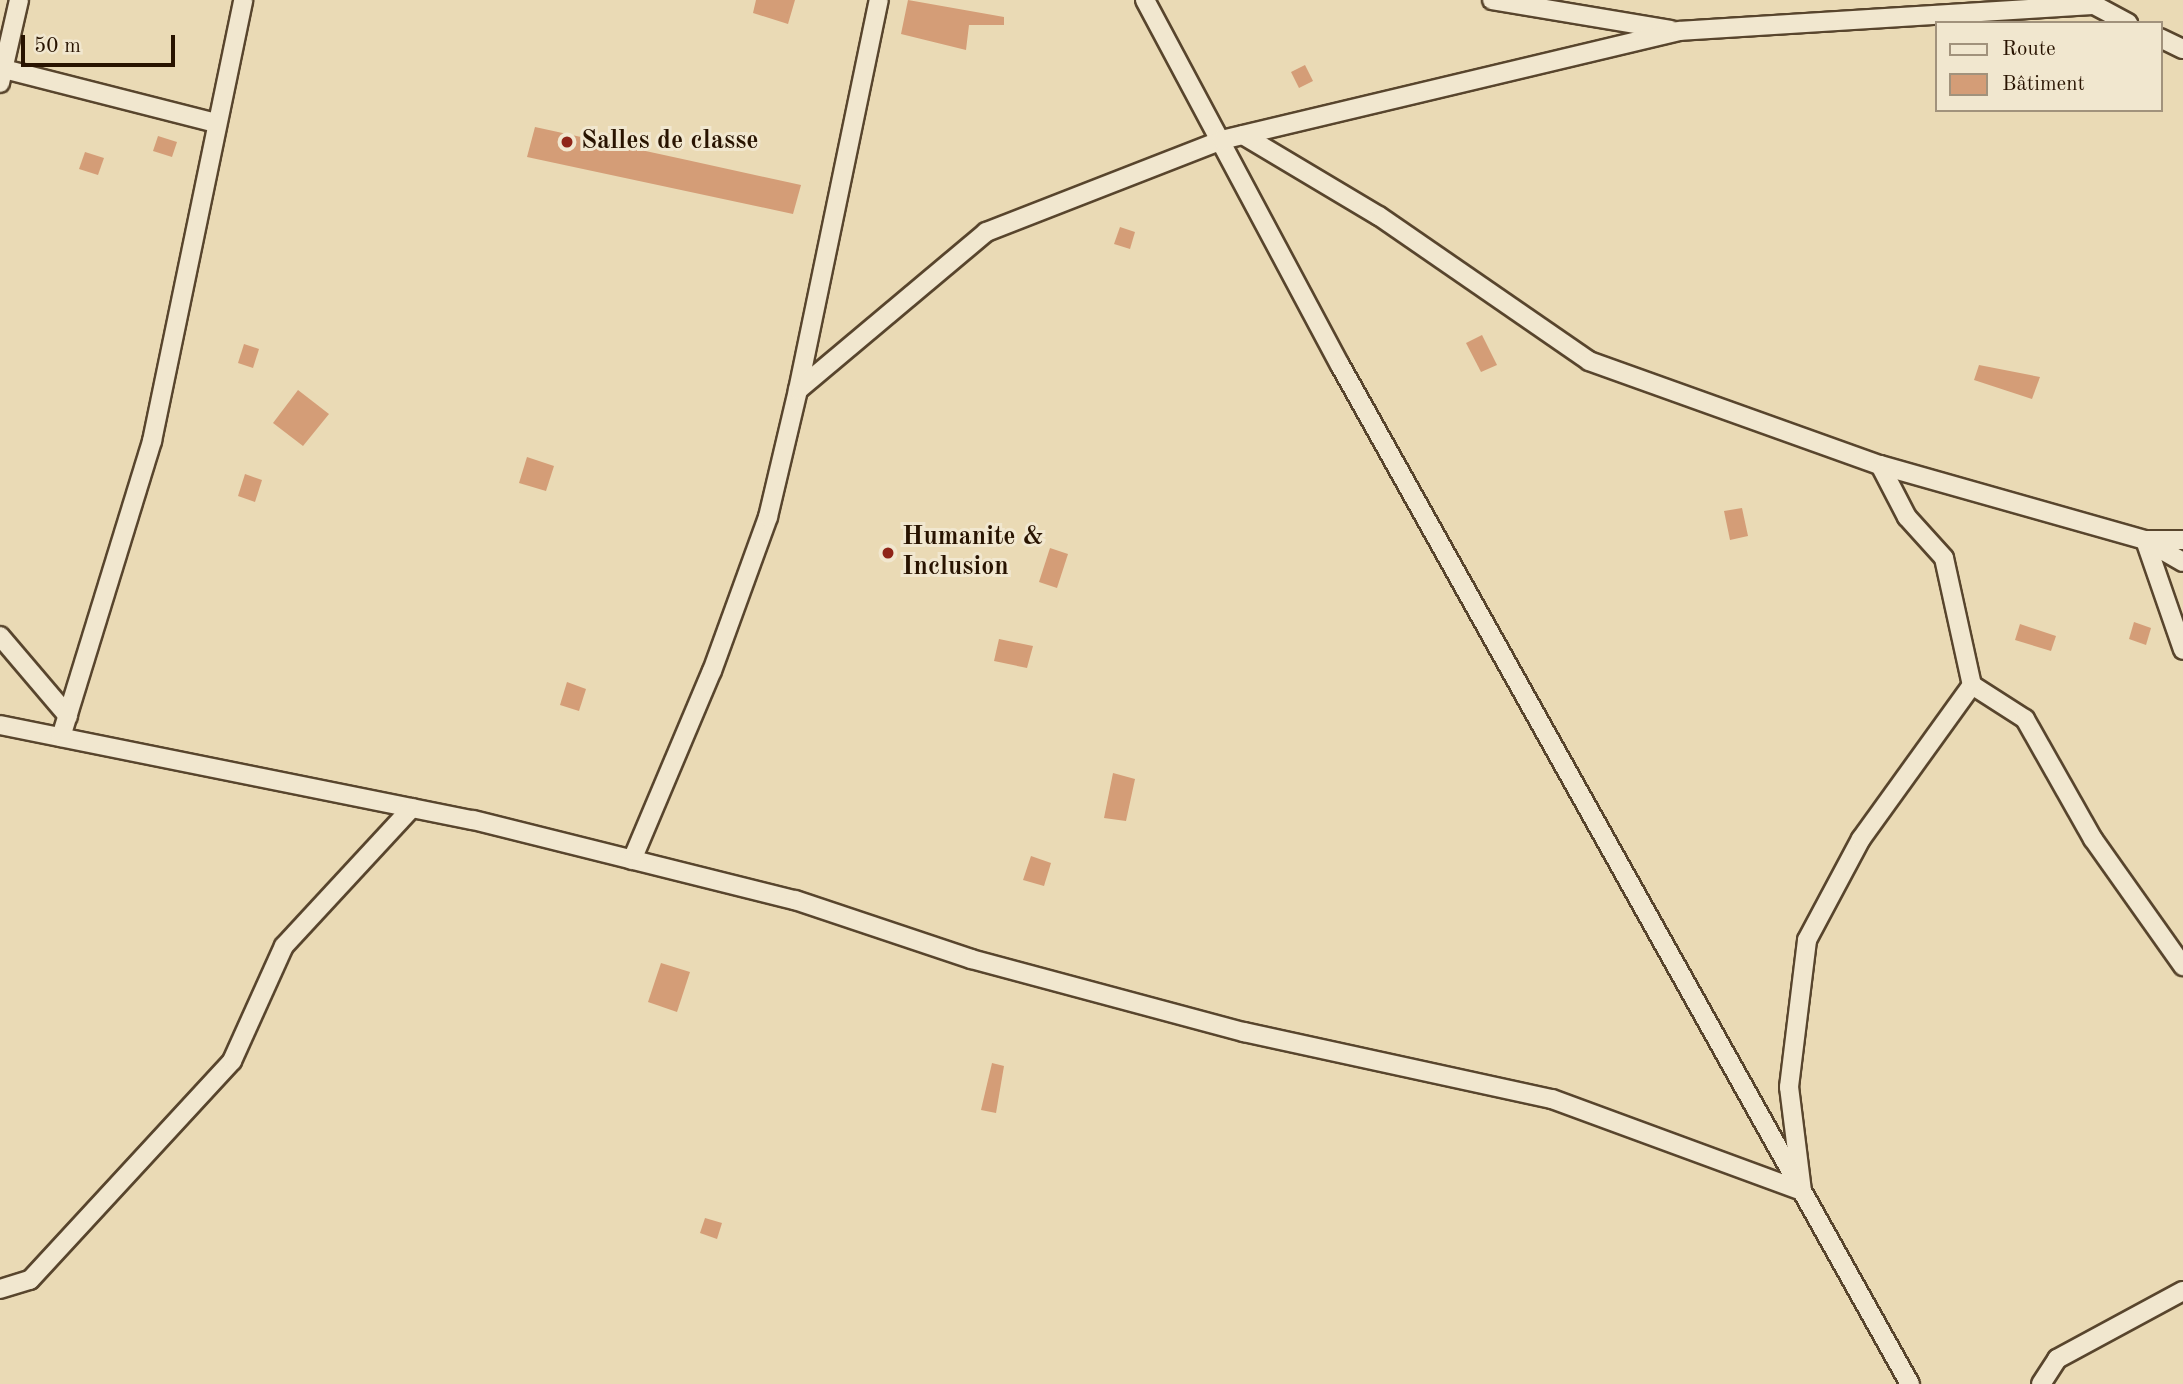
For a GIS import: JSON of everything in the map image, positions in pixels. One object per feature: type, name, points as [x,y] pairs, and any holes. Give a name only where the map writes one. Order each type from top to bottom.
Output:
[{"type":"street","points":[[19,0],[1,73],[216,123]]},
{"type":"street","points":[[61,737],[152,441],[243,0]]},
{"type":"street","points":[[632,859],[712,671],[768,517],[798,390],[880,0]]},
{"type":"street","points":[[1146,0],[1178,70],[1222,140],[1340,365],[1910,1384]]},
{"type":"street","points":[[1492,0],[1679,31]]},
{"type":"street","points":[[798,390],[986,232],[1222,140],[1679,31],[2088,3],[2124,21]]},
{"type":"street","points":[[2162,39],[2183,49]]},
{"type":"street","points":[[1243,135],[1379,216],[1589,361],[1880,465],[2145,540],[2183,562]]},
{"type":"street","points":[[1880,465],[1907,517],[1944,558],[1972,685],[2025,719],[2093,839],[2183,966]]},
{"type":"street","points":[[2145,540],[2183,540]]},
{"type":"street","points":[[2145,540],[2183,650]]},
{"type":"street","points":[[0,636],[68,716]]},
{"type":"street","points":[[1802,1191],[1789,1087],[1807,940],[1861,839],[1972,685]]},
{"type":"street","points":[[0,725],[412,808],[795,900],[971,959],[1244,1032],[1552,1099],[1802,1191]]},
{"type":"street","points":[[0,1289],[30,1280],[232,1061],[284,946],[412,808]]},
{"type":"street","points":[[2041,1384],[2057,1359],[2183,1291]]},
{"type":"building","points":[[756,0],[795,0],[788,24],[753,13]]},
{"type":"building","points":[[908,0],[1004,17],[1004,25],[969,25],[966,50],[901,34]]},
{"type":"building","points":[[1305,65],[1313,81],[1299,88],[1291,72]]},
{"type":"building","points":[[535,127],[801,185],[793,214],[527,157]]},
{"type":"building","points":[[158,136],[177,142],[172,157],[153,151]]},
{"type":"building","points":[[85,152],[104,158],[98,175],[79,169]]},
{"type":"building","points":[[1120,227],[1135,232],[1130,249],[1114,244]]},
{"type":"building","points":[[1482,335],[1497,365],[1481,372],[1466,343]]},
{"type":"building","points":[[244,344],[259,349],[253,368],[238,363]]},
{"type":"building","points":[[1979,365],[2040,377],[2032,399],[1974,380]]},
{"type":"building","points":[[298,390],[329,414],[303,446],[273,423]]},
{"type":"building","points":[[527,457],[554,466],[546,491],[519,483]]},
{"type":"building","points":[[245,474],[262,480],[255,502],[238,496]]},
{"type":"building","points":[[1742,508],[1748,536],[1730,540],[1724,511]]},
{"type":"building","points":[[1050,548],[1068,554],[1057,588],[1039,582]]},
{"type":"building","points":[[2134,622],[2151,628],[2146,645],[2129,639]]},
{"type":"building","points":[[2020,624],[2056,636],[2051,651],[2015,640]]},
{"type":"building","points":[[999,639],[1033,646],[1027,668],[994,661]]},
{"type":"building","points":[[567,682],[586,689],[579,711],[560,705]]},
{"type":"building","points":[[1113,773],[1135,779],[1126,821],[1104,818]]},
{"type":"building","points":[[1031,856],[1051,863],[1044,886],[1023,880]]},
{"type":"building","points":[[661,963],[690,972],[677,1012],[648,1002]]},
{"type":"building","points":[[992,1063],[1004,1066],[996,1113],[981,1110]]},
{"type":"building","points":[[705,1218],[722,1223],[717,1239],[700,1233]]},
{"type":"place","name":"Salles de classe","points":[[567,142]]},
{"type":"place","name":"Humanite & Inclusion","points":[[888,553]]}]
